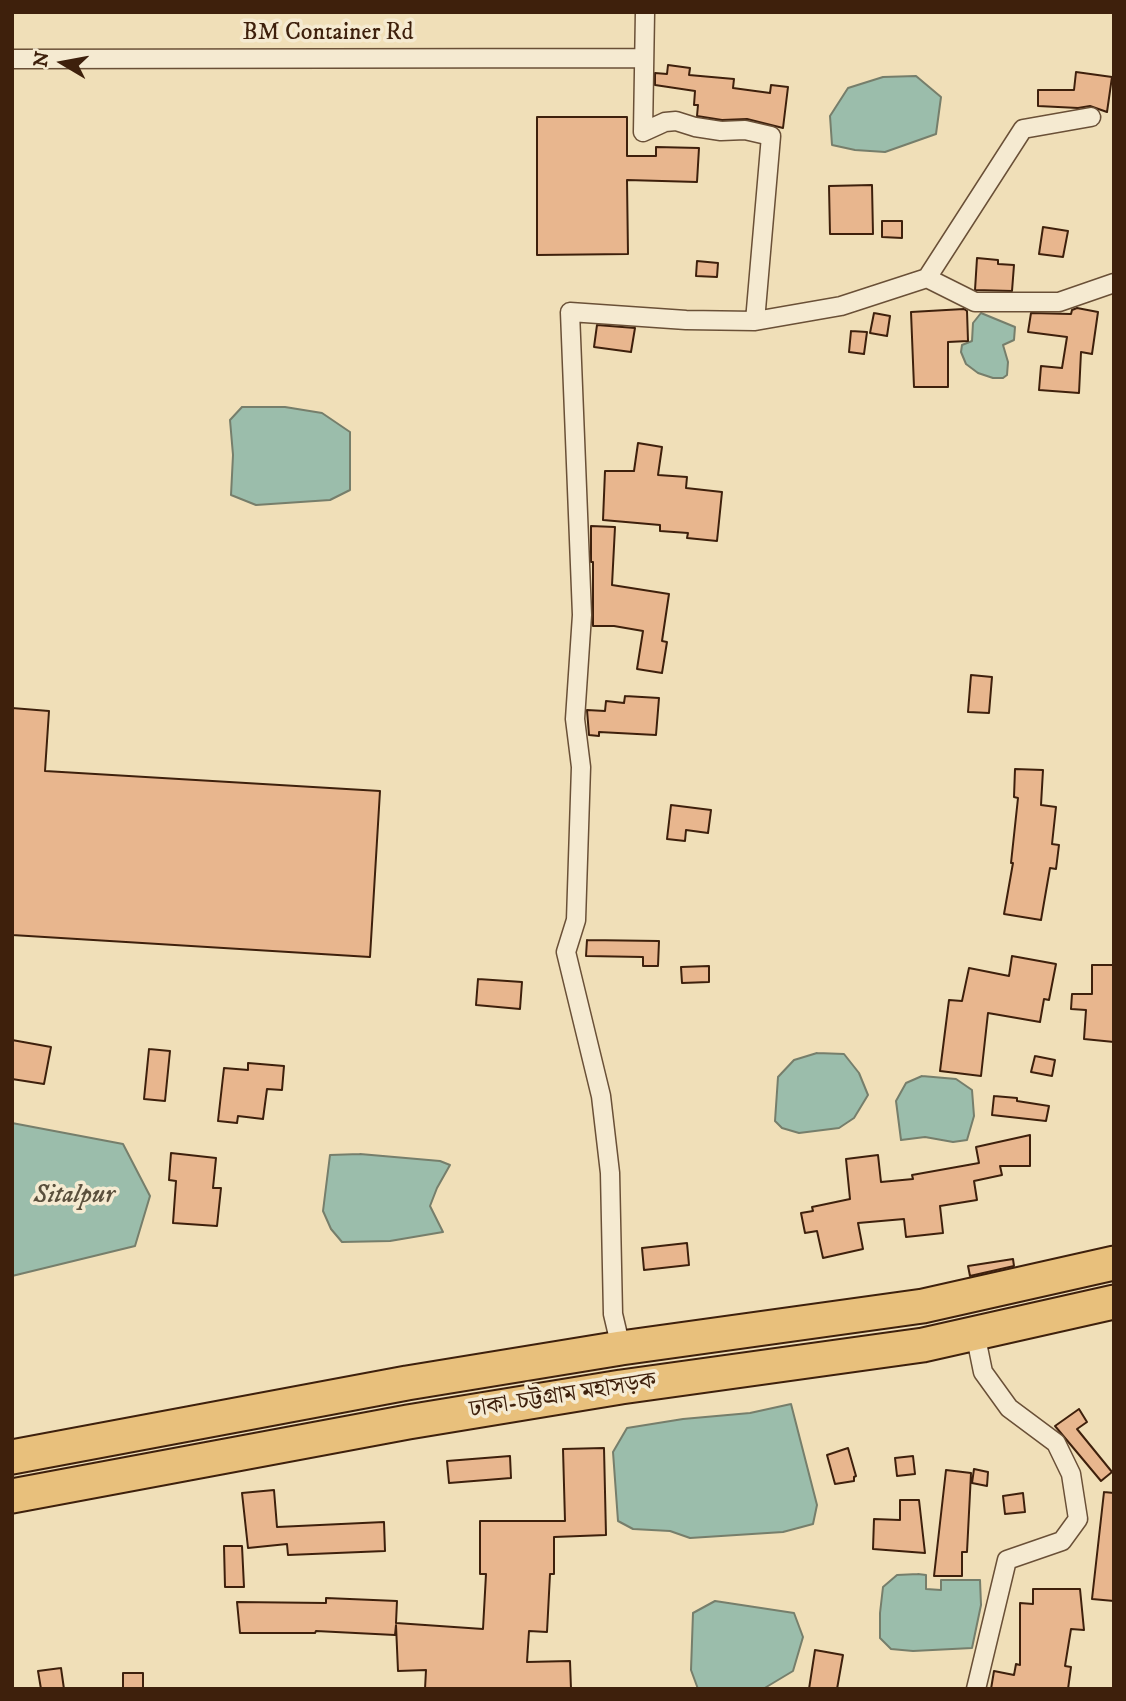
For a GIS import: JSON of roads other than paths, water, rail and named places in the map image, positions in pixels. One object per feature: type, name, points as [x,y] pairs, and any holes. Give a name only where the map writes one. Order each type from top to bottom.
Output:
[{"type":"highway","name":"ঢাকা-চট্টগ্রাম মহাসড়ক","points":[[12,1457],[407,1383],[621,1348],[923,1306],[1114,1263]]},
{"type":"highway","name":"ঢাকা-চট্টগ্রাম মহাসড়ক","points":[[12,1496],[435,1418],[621,1387],[923,1345],[1114,1302]]},
{"type":"street","points":[[645,12],[643,132],[665,121],[676,121],[720,131],[745,130],[771,135],[755,321]]},
{"type":"street","name":"BM Container Rd","points":[[12,59],[644,58]]},
{"type":"street","points":[[621,1348],[613,1314],[610,1173],[601,1096],[566,952],[576,920],[581,766],[575,719],[582,615],[570,312],[686,320],[755,321],[841,306],[927,278],[1023,128],[1091,117]]},
{"type":"street","points":[[927,278],[975,302],[1059,302],[1114,283]]},
{"type":"street","points":[[975,1333],[983,1372],[989,1381],[1009,1408],[1056,1443],[1071,1474],[1078,1519],[1062,1541],[1007,1560],[976,1689]]},
{"type":"water","points":[[916,76],[941,97],[936,134],[885,152],[832,145],[830,116],[848,88],[883,77]]},
{"type":"water","points":[[981,313],[1015,327],[1014,340],[1003,345],[1008,362],[1007,375],[1003,378],[978,373],[966,364],[961,352],[962,345],[972,341],[973,323]]},
{"type":"water","points":[[242,407],[285,407],[322,413],[350,432],[350,490],[330,500],[256,505],[231,495],[233,455],[230,420]]},
{"type":"water","points":[[817,1053],[844,1054],[859,1073],[868,1095],[854,1118],[839,1128],[799,1133],[782,1128],[775,1121],[778,1077],[794,1060]]},
{"type":"water","points":[[922,1076],[956,1079],[972,1090],[974,1116],[967,1140],[953,1142],[925,1137],[901,1140],[896,1101],[906,1083]]},
{"type":"water","name":"Sitalpur","points":[[12,1123],[123,1144],[150,1196],[135,1246],[12,1276]]},
{"type":"water","points":[[360,1154],[440,1161],[450,1165],[430,1206],[443,1232],[390,1241],[342,1242],[331,1229],[323,1211],[330,1155]]},
{"type":"water","points":[[791,1404],[817,1505],[813,1524],[783,1532],[690,1538],[670,1531],[633,1529],[618,1521],[613,1452],[627,1428],[683,1419],[750,1413]]},
{"type":"water","points":[[897,1575],[926,1575],[926,1589],[941,1590],[941,1580],[980,1580],[981,1605],[972,1648],[913,1651],[891,1649],[880,1638],[883,1587]]},
{"type":"water","points":[[715,1601],[794,1613],[803,1637],[793,1671],[763,1689],[698,1689],[691,1670],[693,1613]]}]
